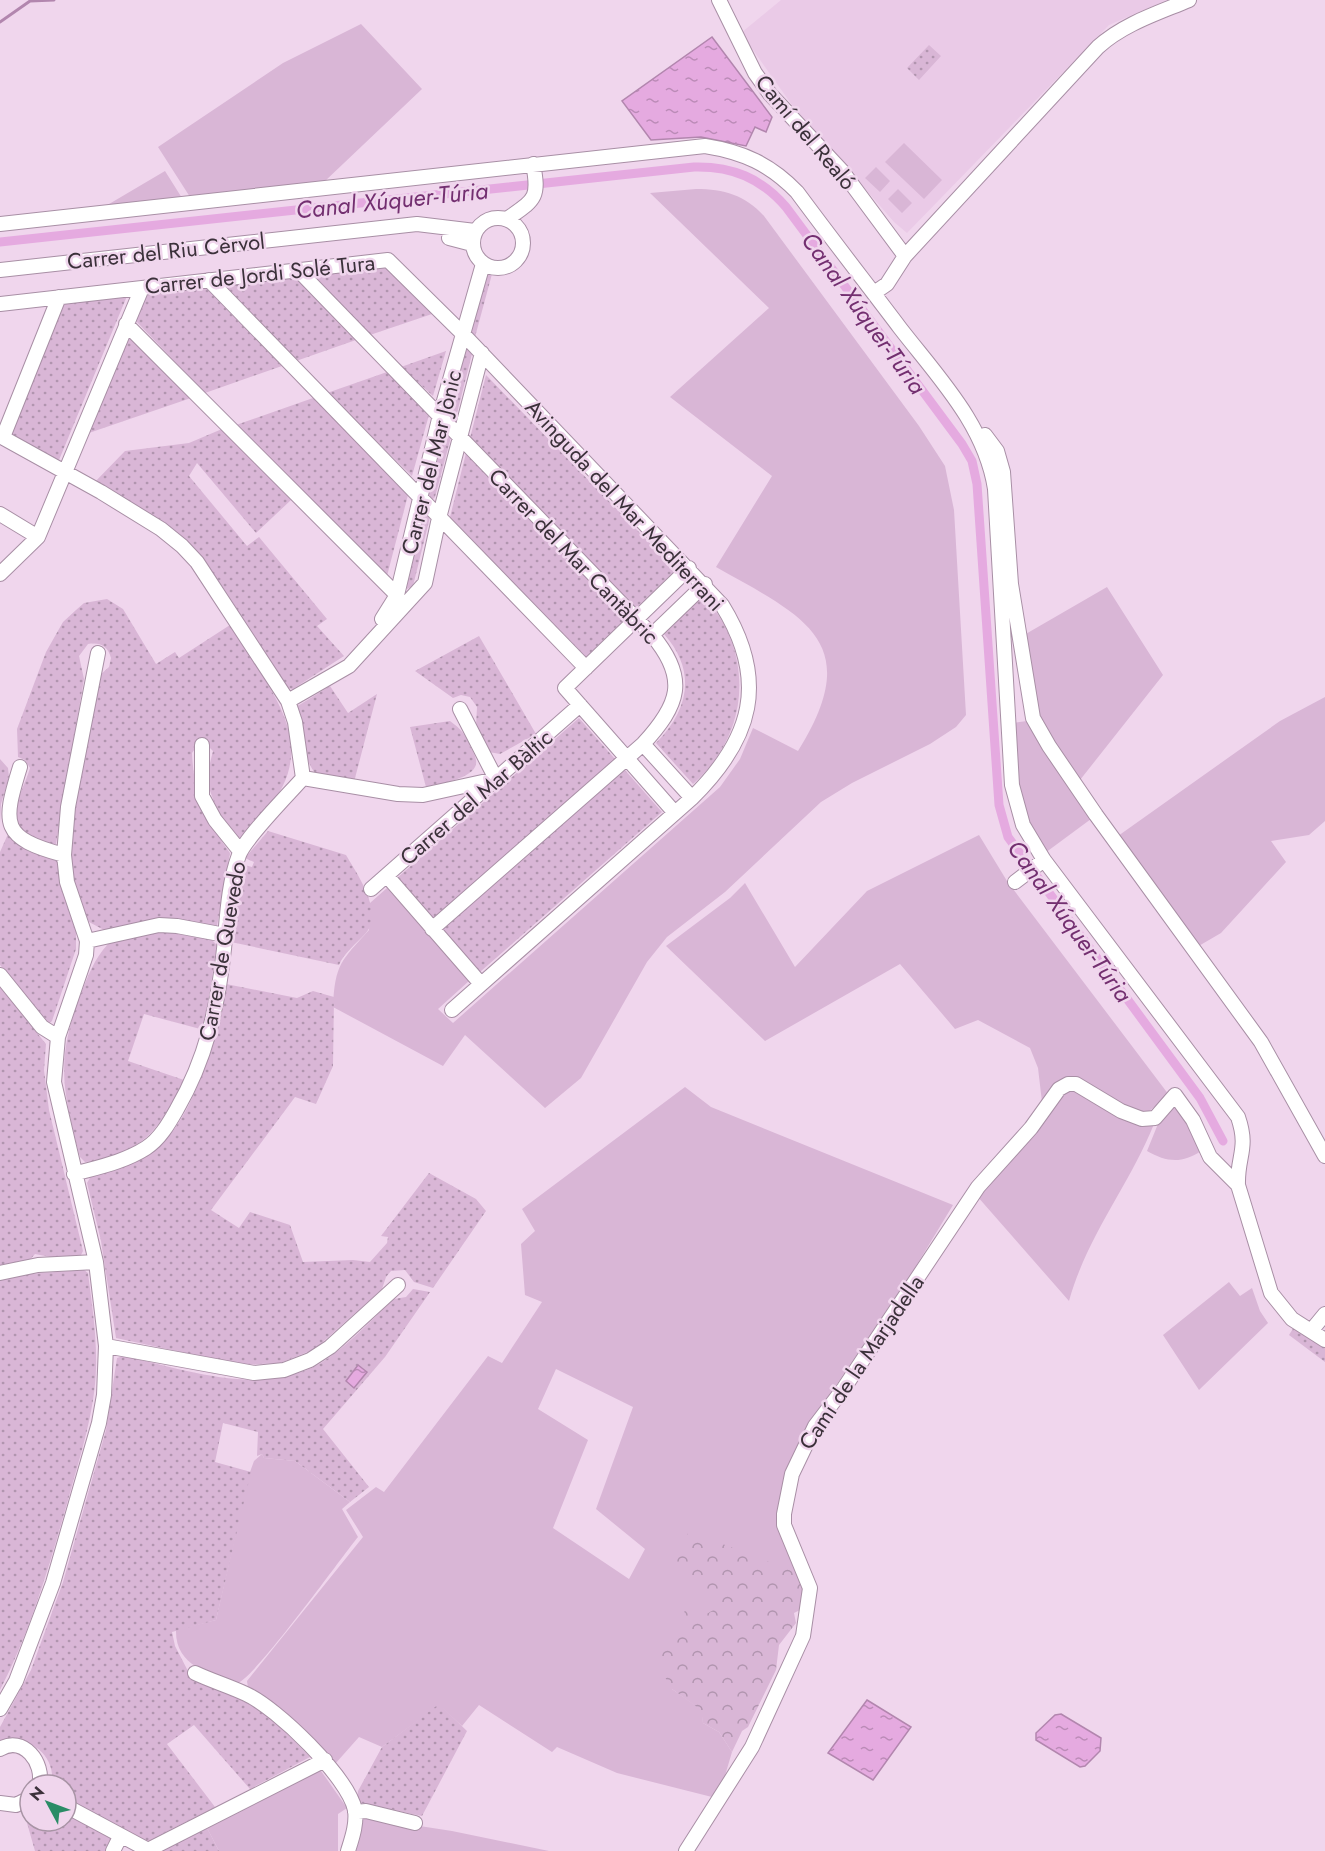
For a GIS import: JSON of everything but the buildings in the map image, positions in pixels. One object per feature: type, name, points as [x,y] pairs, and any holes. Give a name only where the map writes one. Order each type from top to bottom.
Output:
[{"type":"street","name":"Camí del Realó","points":[[719,0],[756,74],[770,94],[842,171],[905,256]]},
{"type":"street","points":[[883,291],[905,256],[1048,99],[1110,36],[1189,0]]},
{"type":"street","points":[[0,224],[534,167],[705,146],[752,157],[783,178],[883,291],[997,452],[1005,486],[1008,721],[1012,784],[1017,806],[1031,842],[1238,1117],[1245,1145],[1238,1171],[1238,1185],[1271,1293],[1292,1319],[1325,1340]]},
{"type":"street","points":[[507,219],[533,200],[537,192],[534,167]]},
{"type":"street","points":[[507,219],[520,230],[523,238],[521,255],[508,267],[500,269],[483,264],[474,252],[474,238],[486,221],[507,219]]},
{"type":"street","name":"Carrer del Riu Cèrvol","points":[[0,270],[417,224],[474,238]]},
{"type":"street","name":"Carrer del Riu Cèrvol","points":[[0,278],[417,233],[463,240],[474,238]]},
{"type":"street","name":"Carrer de Jordi Solé Tura","points":[[0,304],[388,260],[482,353]]},
{"type":"street","name":"Carrer del Mar Jònic","points":[[361,651],[397,595],[440,415],[483,264]]},
{"type":"street","name":"Carrer del Mar Cantàbric","points":[[298,270],[652,635],[668,653],[674,672],[675,700],[665,720],[643,744],[432,929]]},
{"type":"street","points":[[209,280],[586,668]]},
{"type":"street","points":[[0,574],[38,537],[142,288]]},
{"type":"street","points":[[59,297],[1,437],[161,529],[190,554],[288,701],[295,722],[303,778],[398,794],[423,795],[496,779],[460,709]]},
{"type":"street","points":[[126,324],[397,595]]},
{"type":"street","name":"Carrer del Mar Jònic","points":[[288,701],[349,666],[425,583],[459,437],[482,353]]},
{"type":"street","name":"Avinguda del Mar Mediterrani","points":[[452,1010],[716,775],[736,744],[746,717],[749,682],[741,642],[722,605],[705,584],[482,353]]},
{"type":"street","points":[[0,514],[38,537]]},
{"type":"street","points":[[675,813],[565,688],[689,568]]},
{"type":"street","points":[[1005,573],[1033,718],[1049,746],[1096,815],[1261,1042],[1325,1156]]},
{"type":"street","points":[[652,635],[705,584]]},
{"type":"street","points":[[0,1709],[16,1681],[41,1621],[99,1423],[104,1395],[106,1347],[96,1262],[54,1082],[58,1037],[86,954],[87,942],[67,882],[64,855],[68,807],[98,652]]},
{"type":"street","name":"Carrer del Mar Bàltic","points":[[371,890],[580,705]]},
{"type":"street","points":[[1008,721],[1033,718]]},
{"type":"street","points":[[643,744],[692,798]]},
{"type":"street","points":[[202,745],[202,796],[215,820],[240,851]]},
{"type":"street","points":[[20,767],[9,803],[11,827],[26,842],[64,855]]},
{"type":"street","name":"Carrer de Quevedo","points":[[74,1174],[129,1158],[148,1147],[169,1123],[194,1078],[211,1029],[231,887],[240,851],[303,778]]},
{"type":"street","points":[[1016,882],[1044,860]]},
{"type":"street","points":[[387,876],[482,984]]},
{"type":"street","points":[[87,942],[159,925],[225,935]]},
{"type":"street","points":[[0,975],[42,1027],[58,1037]]},
{"type":"street","name":"Camí de la Marjadella","points":[[686,1851],[752,1748],[803,1636],[810,1588],[784,1525],[784,1514],[792,1474],[815,1426],[844,1388],[978,1187],[1031,1128],[1059,1089],[1068,1084],[1076,1084],[1120,1111],[1142,1119],[1155,1118],[1175,1095],[1193,1120],[1210,1157],[1238,1185]]},
{"type":"street","points":[[0,1273],[38,1265],[96,1262]]},
{"type":"street","points":[[106,1347],[254,1374],[284,1370],[309,1360],[330,1347],[398,1285]]},
{"type":"street","points":[[1311,1331],[1325,1316]]},
{"type":"street","points":[[195,1673],[217,1684],[247,1694],[266,1706],[325,1760],[353,1803],[356,1821],[348,1851]]},
{"type":"street","points":[[0,1749],[17,1746],[27,1750],[39,1763],[40,1773]]},
{"type":"street","points":[[78,1813],[148,1850],[325,1760]]},
{"type":"street","points":[[0,1803],[18,1804]]},
{"type":"street","points":[[355,1812],[366,1811],[415,1823]]},
{"type":"street","points":[[112,1851],[120,1837]]},
{"type":"shaded area","points":[[781,0],[1167,0],[1109,25],[907,233],[894,222],[792,105],[741,33]]},
{"type":"green space","points":[[361,24],[422,89],[324,182],[190,197],[158,147],[283,63]]},
{"type":"green space","points":[[929,45],[941,56],[919,80],[907,68]]},
{"type":"green space","points":[[904,143],[942,180],[924,199],[885,162]]},
{"type":"green space","points":[[876,167],[890,181],[880,192],[865,178]]},
{"type":"green space","points":[[165,171],[182,198],[104,207]]},
{"type":"green space","points":[[696,189],[716,190],[742,198],[764,216],[919,426],[945,466],[954,510],[966,715],[956,727],[930,744],[852,783],[821,802],[725,892],[667,937],[647,962],[581,1078],[545,1108],[465,1035],[443,1066],[333,1007],[336,981],[341,964],[369,930],[370,903],[387,888],[469,981],[438,1009],[453,1023],[720,787],[740,759],[753,728],[798,751],[818,714],[826,683],[825,658],[816,637],[799,618],[716,567],[772,476],[670,397],[769,308],[650,193]]},
{"type":"green space","points":[[898,189],[912,203],[902,213],[888,199]]},
{"type":"green space","points":[[386,267],[432,314],[370,335],[315,278],[318,273]]},
{"type":"green space","points":[[484,272],[492,274],[475,337],[469,336]]},
{"type":"green space","points":[[295,277],[356,340],[296,361],[226,288],[228,283]]},
{"type":"green space","points":[[205,287],[282,366],[205,393],[135,320],[145,294]]},
{"type":"green space","points":[[127,296],[59,460],[9,434],[63,301]]},
{"type":"green space","points":[[129,336],[191,398],[86,434],[126,338]]},
{"type":"green space","points":[[468,349],[472,354],[456,417],[452,420],[448,415],[464,353]]},
{"type":"green space","points":[[446,351],[433,396],[401,367]]},
{"type":"green space","points":[[387,372],[429,415],[412,476],[327,393]]},
{"type":"green space","points":[[486,375],[676,570],[636,608],[470,438]]},
{"type":"green space","points":[[313,398],[408,495],[387,576],[236,425]]},
{"type":"green space","points":[[222,429],[291,500],[256,533],[197,463],[189,476],[247,546],[259,537],[327,619],[317,626],[344,656],[293,689],[286,688],[229,596],[208,567],[92,485],[125,451],[189,443]]},
{"type":"green space","points":[[446,432],[451,437],[435,497],[432,500],[427,495]]},
{"type":"green space","points":[[466,453],[626,618],[586,657],[450,517]]},
{"type":"green space","points":[[427,512],[430,517],[413,586],[407,589],[405,587],[422,515]]},
{"type":"green space","points":[[1107,587],[1163,675],[1080,780],[1038,719],[1024,635]]},
{"type":"green space","points":[[703,595],[720,617],[732,641],[738,666],[739,692],[735,717],[726,741],[712,764],[693,784],[656,743],[676,717],[685,690],[685,676],[681,662],[664,634]]},
{"type":"green space","points":[[107,599],[123,609],[156,664],[175,652],[179,658],[230,625],[273,693],[284,716],[290,739],[290,762],[282,787],[265,812],[240,839],[235,837],[217,810],[209,788],[209,767],[213,751],[207,745],[197,746],[192,753],[195,782],[202,806],[230,853],[217,926],[155,919],[104,930],[89,922],[74,884],[70,860],[70,839],[80,768],[99,676],[109,667],[111,658],[108,650],[103,646],[88,644],[79,656],[84,679],[56,844],[34,838],[24,832],[18,824],[17,806],[30,768],[25,760],[18,757],[17,729],[46,652],[63,622],[84,603]]},
{"type":"green space","points":[[479,636],[536,734],[500,754],[489,752],[476,726],[477,707],[470,697],[461,695],[453,698],[415,671]]},
{"type":"green space","points":[[330,686],[348,713],[377,694],[354,782],[316,774],[305,752],[296,707]]},
{"type":"green space","points":[[1325,697],[1325,821],[1309,835],[1271,841],[1286,862],[1221,933],[1197,947],[1118,836],[1280,721]]},
{"type":"green space","points":[[579,718],[615,759],[433,919],[397,878]]},
{"type":"green space","points":[[450,721],[464,735],[476,764],[474,769],[462,777],[426,787],[410,727]]},
{"type":"green space","points":[[1027,721],[1067,786],[1091,819],[1045,853],[1029,823],[1020,790],[1013,723]]},
{"type":"green space","points":[[0,759],[8,768],[9,777],[1,804],[0,823]]},
{"type":"green space","points":[[624,769],[662,812],[480,972],[442,930]]},
{"type":"green space","points":[[268,831],[346,855],[362,882],[370,904],[371,924],[339,965],[231,942],[234,903],[241,864],[252,867],[254,862],[245,858]]},
{"type":"green space","points":[[8,834],[28,851],[57,861],[62,891],[76,929],[76,949],[52,1021],[49,1023],[0,965],[0,852]]},
{"type":"green space","points":[[979,835],[1007,881],[1169,1095],[1148,1112],[1138,1114],[1082,1084],[1042,1102],[1038,1068],[1030,1048],[978,1020],[955,1029],[900,964],[765,1041],[666,946],[730,898],[745,883],[795,967],[867,891]]},
{"type":"green space","points":[[166,932],[212,940],[217,945],[204,1030],[144,1014],[128,1061],[184,1080],[163,1118],[146,1137],[123,1152],[85,1162],[80,1157],[74,1134],[64,1076],[67,1040],[80,996],[95,962],[108,944],[127,937]]},
{"type":"green space","points":[[226,984],[297,998],[313,991],[334,997],[333,1066],[316,1104],[295,1097],[211,1210],[239,1228],[250,1212],[290,1225],[303,1262],[353,1260],[370,1262],[387,1243],[388,1237],[381,1236],[429,1173],[476,1199],[486,1211],[433,1288],[414,1282],[405,1270],[391,1271],[382,1289],[315,1349],[280,1363],[241,1365],[116,1338],[101,1241],[87,1183],[91,1176],[129,1164],[151,1153],[180,1121],[202,1076],[217,1027]]},
{"type":"green space","points":[[0,987],[46,1044],[44,1070],[49,1110],[83,1251],[80,1257],[50,1257],[35,1254],[27,1263],[0,1268]]},
{"type":"green space","points":[[685,1087],[711,1107],[953,1205],[913,1271],[812,1421],[788,1466],[781,1502],[800,1574],[708,1613],[672,1689],[702,1710],[703,1723],[719,1732],[732,1752],[724,1779],[712,1797],[617,1773],[557,1747],[552,1752],[479,1705],[462,1726],[439,1705],[382,1747],[359,1737],[335,1764],[290,1716],[248,1688],[247,1681],[363,1537],[346,1510],[376,1487],[384,1492],[488,1356],[502,1363],[542,1302],[525,1295],[521,1244],[535,1231],[522,1209]],"holes":[[[556,1369],[633,1407],[596,1509],[645,1549],[629,1579],[553,1528],[588,1440],[538,1409]]]},
{"type":"green space","points":[[1070,1089],[1154,1124],[1133,1169],[1086,1255],[1069,1301],[977,1196],[1052,1103]]},
{"type":"green space","points":[[1175,1103],[1194,1130],[1201,1151],[1181,1160],[1167,1159],[1147,1151],[1162,1114]]},
{"type":"green space","points":[[84,1270],[88,1273],[96,1344],[95,1384],[90,1415],[83,1447],[40,1593],[22,1642],[0,1690],[0,1276]]},
{"type":"green space","points":[[1229,1282],[1240,1296],[1252,1288],[1260,1311],[1268,1323],[1199,1390],[1163,1335]]},
{"type":"green space","points":[[413,1289],[430,1292],[385,1357],[323,1429],[369,1487],[350,1502],[295,1461],[264,1458],[262,1454],[257,1456],[258,1432],[223,1423],[215,1462],[251,1472],[216,1620],[172,1632],[175,1646],[189,1673],[266,1713],[310,1757],[250,1789],[194,1725],[167,1744],[215,1807],[146,1842],[78,1805],[78,1773],[52,1773],[50,1764],[38,1749],[21,1741],[0,1740],[0,1727],[31,1670],[63,1582],[106,1430],[117,1358],[123,1356],[223,1378],[248,1380],[298,1373],[331,1356],[394,1299],[406,1297]]},
{"type":"green space","points":[[1294,1327],[1325,1345],[1325,1362],[1289,1335]]},
{"type":"green space","points":[[262,1454],[264,1458],[295,1461],[350,1502],[342,1509],[358,1537],[278,1642],[246,1677],[236,1684],[205,1672],[187,1660],[177,1642],[176,1630],[216,1620],[250,1472],[254,1461]]},
{"type":"green space","points":[[689,1531],[800,1574],[805,1600],[802,1609],[794,1613],[796,1623],[779,1645],[776,1670],[748,1727],[742,1731],[732,1752],[719,1732],[703,1723],[701,1710],[672,1689],[655,1660],[686,1609],[708,1613],[721,1606],[674,1563]]},
{"type":"green space","points":[[439,1704],[467,1731],[422,1816],[357,1802],[358,1791],[382,1747]]},
{"type":"green space","points":[[319,1768],[347,1808],[338,1814],[338,1851],[219,1851],[206,1826]]},
{"type":"green space","points":[[361,1817],[452,1831],[549,1851],[355,1851]]},
{"type":"green space","points":[[78,1820],[113,1840],[105,1851],[35,1851],[30,1833],[78,1833]]},
{"type":"green space","points":[[206,1826],[219,1851],[157,1851]]},
{"type":"water","points":[[712,37],[772,117],[766,132],[755,127],[746,146],[701,137],[651,140],[622,101]]},
{"type":"water","points":[[358,1365],[367,1372],[354,1388],[346,1381]]},
{"type":"water","points":[[867,1700],[911,1727],[873,1780],[828,1753]]},
{"type":"water","points":[[1061,1714],[1101,1738],[1100,1751],[1085,1766],[1080,1767],[1036,1740],[1036,1733],[1055,1715]]},
{"type":"waterway","points":[[0,22],[30,1],[54,0]]},
{"type":"waterway","name":"Canal Xúquer-Túria","points":[[0,242],[694,167],[733,172],[756,181],[766,188],[786,207],[962,444],[972,461],[977,484],[999,805],[1008,837],[1200,1098],[1223,1141]]}]
